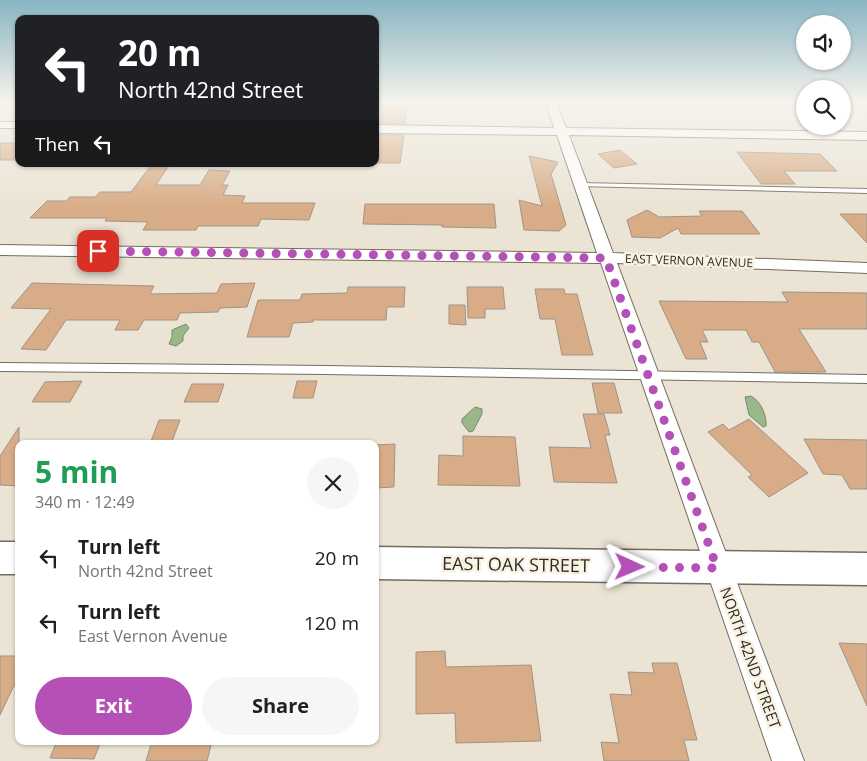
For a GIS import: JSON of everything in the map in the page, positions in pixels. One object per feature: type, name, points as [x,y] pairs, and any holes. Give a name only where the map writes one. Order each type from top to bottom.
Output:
[{"type":"street","name":"NORTH 42ND STREET","points":[[564,139],[788,761]]},
{"type":"street","name":"EAST VERNON AVENUE","points":[[0,250],[606,258],[867,268]]},
{"type":"street","points":[[0,558],[15,558]]},
{"type":"street","name":"EAST OAK STREET","points":[[379,563],[867,569]]},
{"type":"lane","points":[[580,186],[867,191]]},
{"type":"lane","points":[[0,367],[867,378]]},
{"type":"shaded area","points":[[186,324],[189,328],[183,336],[183,341],[176,346],[169,344],[172,330]]},
{"type":"shaded area","points":[[751,396],[758,401],[763,409],[766,426],[763,427],[749,415],[745,397]]},
{"type":"shaded area","points":[[475,407],[482,409],[482,414],[473,431],[469,432],[462,423],[462,419]]},
{"type":"building","points":[[379,139],[403,139],[400,163],[379,163]]},
{"type":"building","points":[[0,143],[15,143],[15,160],[0,160]]},
{"type":"building","points":[[620,150],[637,164],[614,168],[598,154]]},
{"type":"building","points":[[737,152],[820,154],[837,171],[784,171],[795,184],[761,184]]},
{"type":"building","points":[[529,156],[558,162],[551,174],[566,225],[559,231],[524,230],[519,200],[542,206]]},
{"type":"building","points":[[150,167],[168,167],[156,185],[200,185],[209,170],[230,171],[222,185],[228,185],[223,195],[245,196],[242,203],[315,203],[309,220],[261,219],[258,226],[198,226],[196,230],[143,230],[148,222],[105,221],[107,218],[30,218],[47,201],[66,201],[70,197],[95,197],[100,192],[131,192]]},
{"type":"building","points":[[365,204],[494,204],[496,228],[363,224]]},
{"type":"building","points":[[647,210],[659,217],[702,216],[699,211],[742,211],[760,234],[681,234],[678,228],[660,238],[632,237],[627,220]]},
{"type":"building","points":[[840,214],[867,214],[867,243]]},
{"type":"building","points":[[32,283],[154,286],[150,294],[217,293],[221,284],[255,283],[247,307],[220,308],[218,312],[180,313],[177,320],[144,320],[138,330],[115,330],[120,320],[66,320],[46,350],[21,349],[51,309],[11,308]]},
{"type":"building","points":[[348,287],[405,287],[404,307],[387,307],[386,320],[313,320],[313,322],[293,323],[289,337],[247,337],[258,300],[300,300],[302,294],[347,293]]},
{"type":"building","points":[[467,287],[503,287],[505,309],[485,309],[485,318],[468,318]]},
{"type":"building","points":[[535,289],[564,289],[565,294],[577,294],[593,355],[562,355],[555,319],[540,319]]},
{"type":"building","points":[[782,292],[867,293],[867,329],[799,329],[826,372],[775,372],[759,342],[752,342],[746,330],[702,330],[708,342],[700,342],[707,359],[686,359],[659,301],[788,302]]},
{"type":"building","points":[[449,305],[465,305],[466,325],[449,324]]},
{"type":"building","points":[[82,381],[70,402],[32,402],[45,382]]},
{"type":"building","points":[[297,381],[317,381],[313,398],[293,398]]},
{"type":"building","points":[[592,383],[614,383],[622,413],[598,413]]},
{"type":"building","points":[[192,384],[224,384],[218,402],[184,402]]},
{"type":"building","points":[[583,414],[604,414],[610,435],[605,435],[617,483],[554,482],[549,447],[591,448]]},
{"type":"building","points":[[749,419],[808,473],[769,497],[748,477],[752,475],[708,432],[723,424],[729,430]]},
{"type":"building","points":[[159,420],[180,420],[172,440],[152,440]]},
{"type":"building","points":[[19,427],[19,440],[15,440],[15,486],[0,485],[0,456]]},
{"type":"building","points":[[463,436],[515,437],[520,486],[438,485],[439,455],[463,456]]},
{"type":"building","points":[[804,439],[867,440],[867,489],[850,489],[842,475],[823,474]]},
{"type":"building","points":[[395,444],[394,487],[379,488],[379,445]]},
{"type":"building","points":[[839,643],[867,644],[867,706]]},
{"type":"building","points":[[445,651],[446,667],[531,665],[541,741],[456,743],[455,713],[416,714],[416,652]]},
{"type":"building","points":[[0,656],[15,656],[15,683],[0,715]]},
{"type":"building","points":[[652,663],[677,663],[697,740],[684,740],[689,761],[604,761],[601,742],[619,743],[610,694],[632,695],[628,672],[654,673]]},
{"type":"building","points":[[55,745],[99,745],[94,759],[50,758]]},
{"type":"building","points":[[151,745],[211,745],[207,761],[146,761]]},
{"type":"route","points":[[98,251],[606,258],[650,376],[717,568],[630,567]]}]
